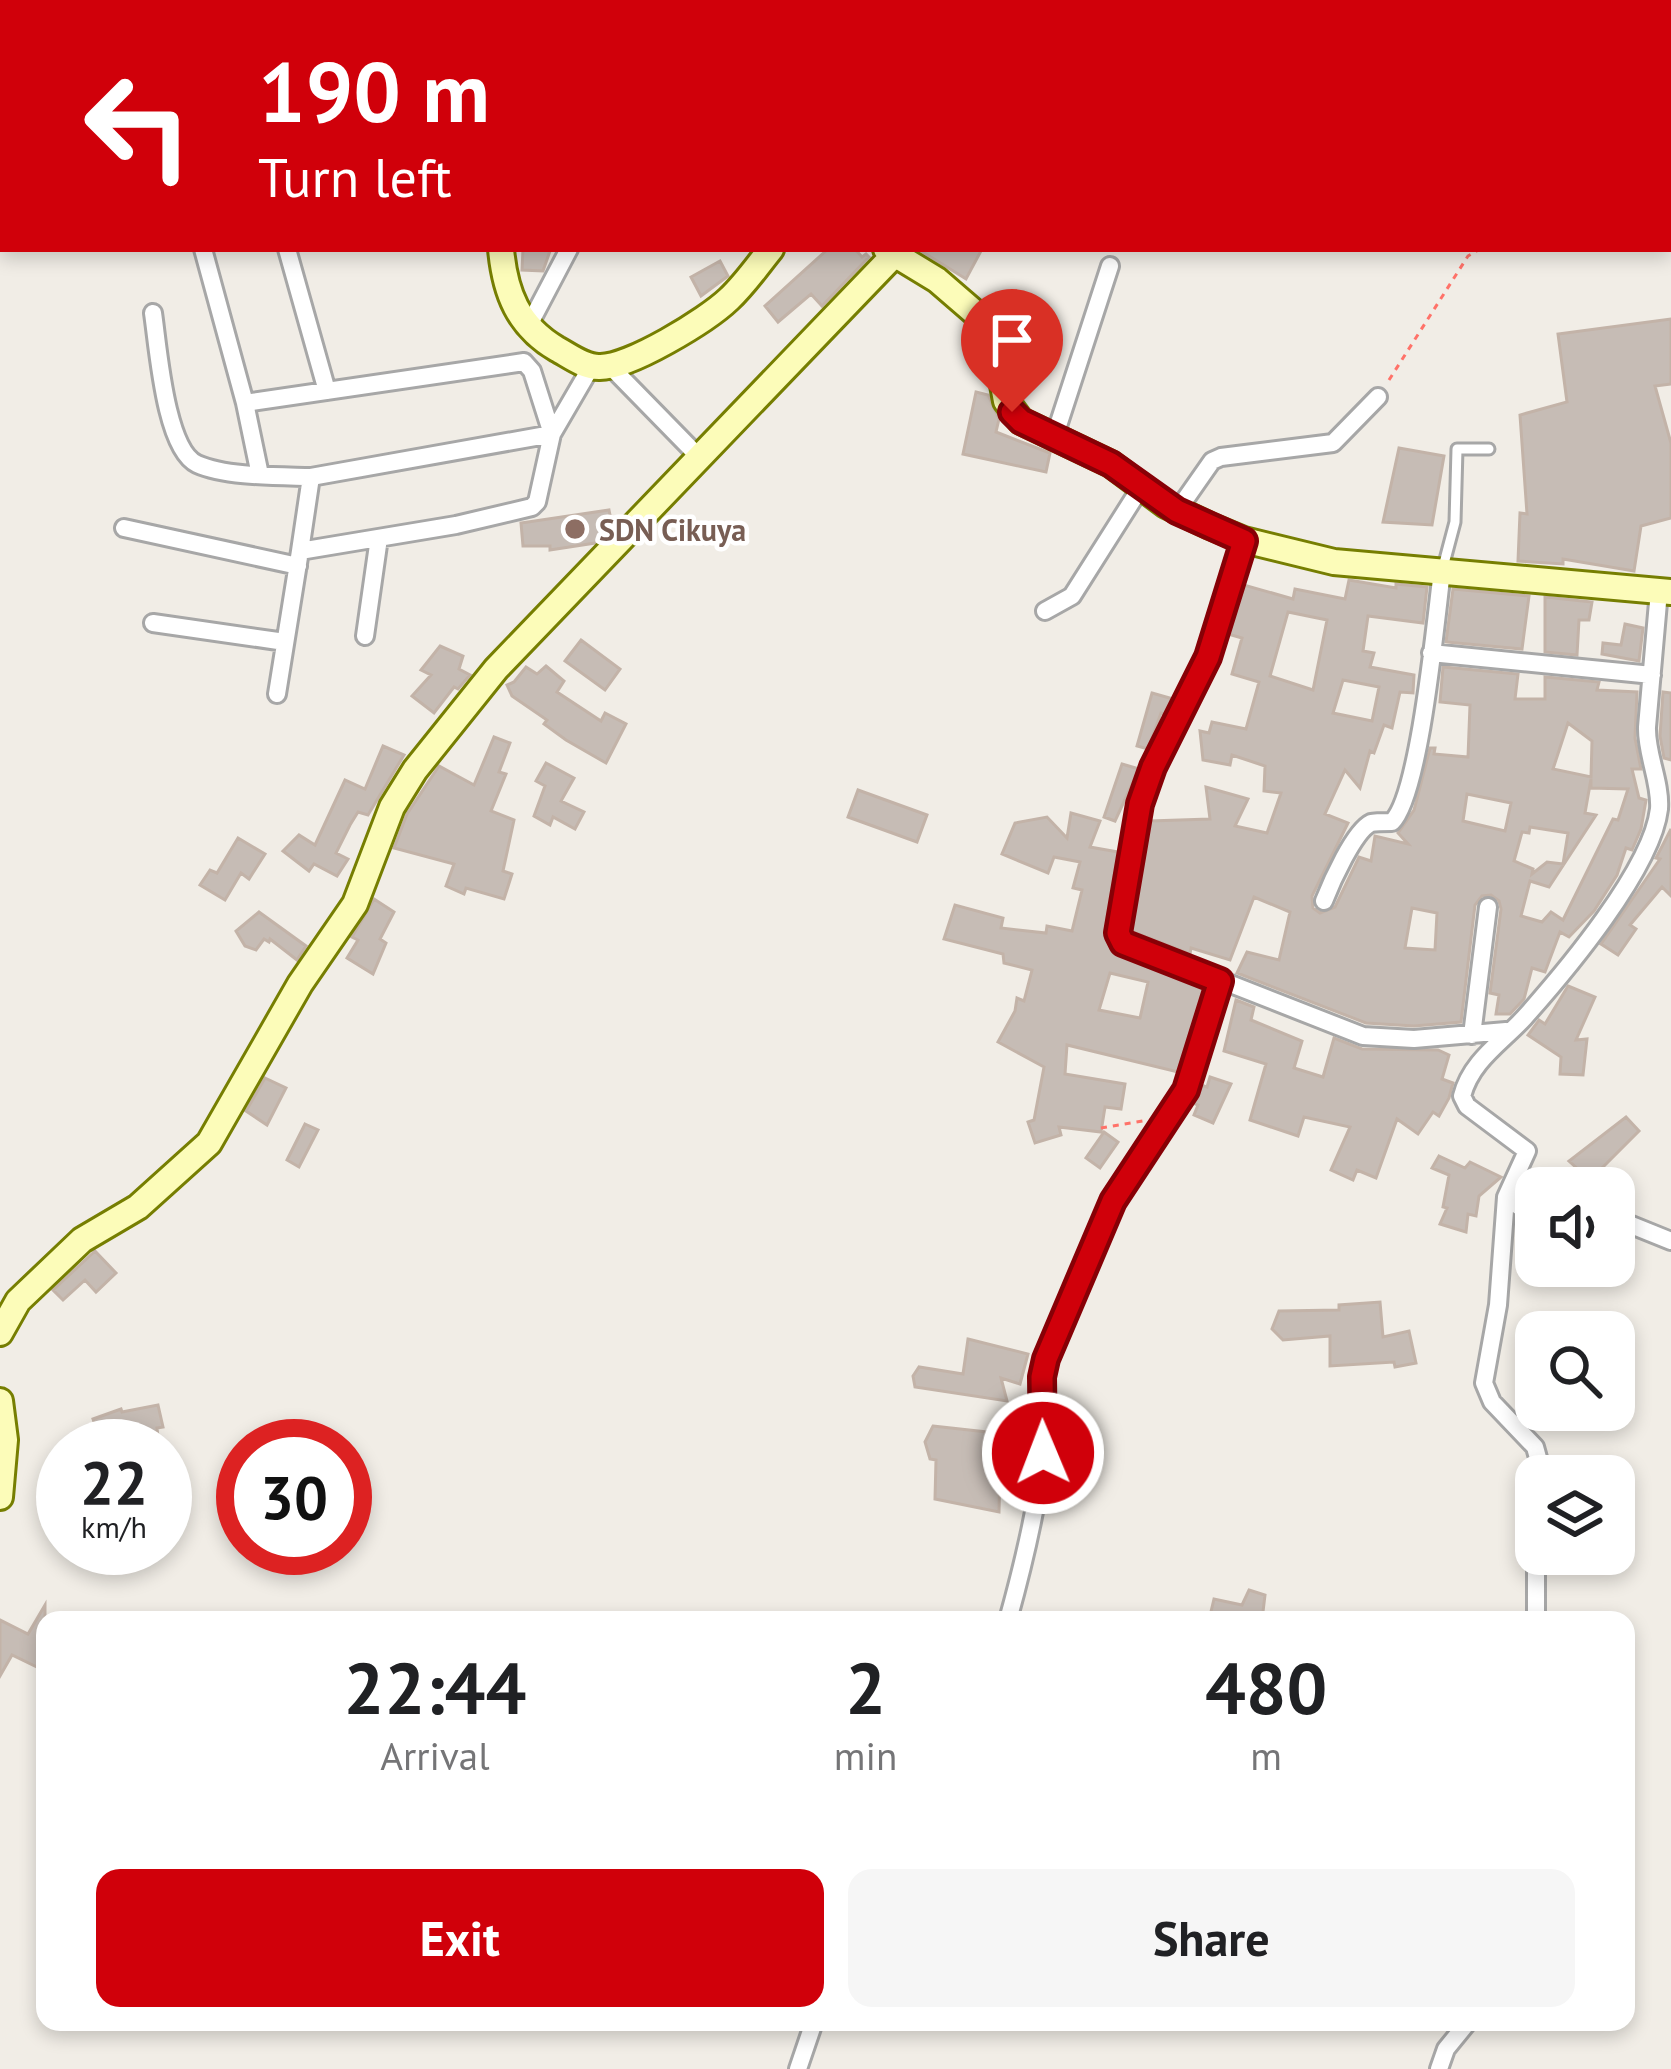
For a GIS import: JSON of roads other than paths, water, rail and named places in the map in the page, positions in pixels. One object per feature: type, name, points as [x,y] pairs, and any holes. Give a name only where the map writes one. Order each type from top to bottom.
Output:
[{"type":"street","points":[[204,252],[260,476]]},
{"type":"street","points":[[288,252],[327,391]]},
{"type":"street","points":[[502,252],[512,303],[528,327],[547,343],[601,366],[699,457]]},
{"type":"street","points":[[528,327],[567,252]]},
{"type":"street","points":[[124,528],[299,558],[532,507],[552,434],[601,366],[710,314],[731,297],[768,252]]},
{"type":"street","points":[[0,1333],[18,1301],[82,1240],[138,1208],[209,1143],[300,983],[355,904],[392,807],[415,770],[496,669],[890,252],[937,280],[981,318],[996,348],[1009,406],[1021,421],[1111,464],[1177,511],[1244,541],[1334,562],[1665,591],[1647,745],[1659,804],[1654,828],[1628,884],[1520,1022],[1506,1031],[1465,1084],[1462,1096],[1467,1106],[1526,1148],[1506,1197],[1498,1305],[1484,1383],[1492,1402],[1537,1455]]},
{"type":"street","points":[[1055,435],[1110,266]]},
{"type":"street","points":[[153,313],[170,421],[185,453],[196,464],[260,476],[310,477],[552,434]]},
{"type":"street","points":[[245,404],[524,362],[532,371],[552,434]]},
{"type":"street","points":[[1177,511],[1212,461],[1333,443],[1378,397]]},
{"type":"street","points":[[277,694],[310,477]]},
{"type":"street","points":[[1045,611],[1072,596],[1141,487]]},
{"type":"street","points":[[365,636],[379,538]]},
{"type":"street","points":[[1244,541],[1208,657],[1153,767],[1140,804],[1118,933],[1123,943],[1363,1036],[1394,1040],[1506,1031]]},
{"type":"street","points":[[1324,901],[1340,861],[1364,829],[1374,822],[1392,822],[1399,815],[1424,713],[1442,571]]},
{"type":"street","points":[[153,623],[285,642]]},
{"type":"street","points":[[1431,653],[1652,675]]},
{"type":"street","points":[[1472,1035],[1487,907]]},
{"type":"street","points":[[1011,1611],[1043,1453],[1046,1359],[1101,1224],[1136,1162],[1168,1123],[1186,1090],[1220,981]]},
{"type":"street","points":[[1506,1197],[1515,1204]]},
{"type":"street","points":[[1635,1226],[1671,1241]]},
{"type":"street","points":[[0,1401],[5,1440],[0,1497]]},
{"type":"street","points":[[1536,1575],[1536,1611]]},
{"type":"street","points":[[798,2069],[811,2031]]},
{"type":"street","points":[[1439,2069],[1446,2049],[1461,2031]]},
{"type":"lane","points":[[1442,571],[1455,522],[1456,452],[1461,447],[1489,449]]},
{"type":"place","name":"SDN Cikuya","points":[[575,529]]}]
